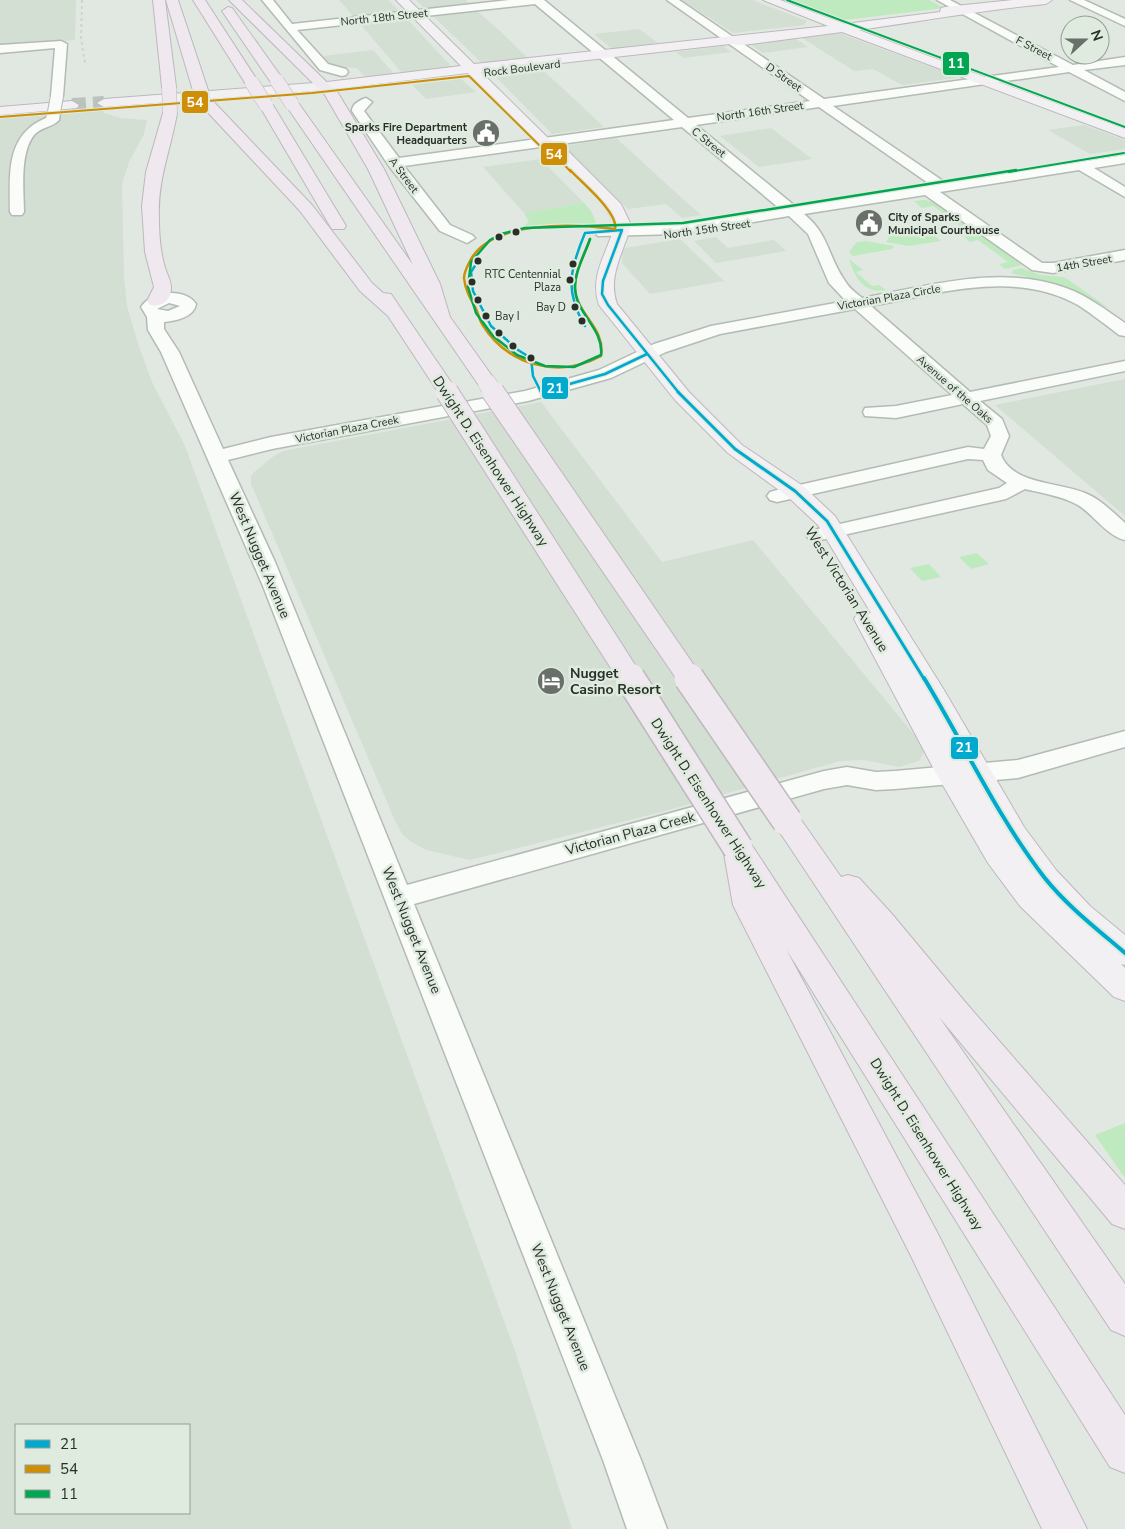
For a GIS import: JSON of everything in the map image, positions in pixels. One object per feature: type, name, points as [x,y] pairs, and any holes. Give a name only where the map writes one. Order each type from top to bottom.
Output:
[{"type":"highway","points":[[156,308],[163,292],[164,284],[156,265],[151,197],[154,173],[170,113],[169,87],[159,0]]},
{"type":"highway","points":[[172,0],[203,98],[306,208],[366,288],[394,312]]},
{"type":"highway","name":"Dwight D. Eisenhower Highway","points":[[198,0],[266,105],[337,224],[447,392],[1125,1452]]},
{"type":"highway","points":[[221,0],[487,383],[1125,1317]]},
{"type":"highway","points":[[234,0],[329,89],[376,169],[431,284],[441,316]]},
{"type":"highway","points":[[787,821],[881,922],[954,1012],[1125,1212]]},
{"type":"highway","points":[[738,848],[748,905],[924,1244],[1065,1529]]},
{"type":"main road","name":"West Victorian Avenue","points":[[402,0],[544,142],[544,150],[604,213],[606,220],[615,233],[603,281],[602,294],[639,358],[681,422],[721,456],[786,493],[825,533],[981,772],[1014,834],[1045,878],[1079,914],[1125,952]]},
{"type":"main road","points":[[769,0],[1125,134]]},
{"type":"main road","name":"Rock Boulevard","points":[[203,98],[104,103],[329,89],[575,62],[604,55],[730,40],[743,41],[839,26],[944,15],[962,10],[1046,0]]},
{"type":"main road","name":"Rock Boulevard","points":[[473,72],[586,55],[604,55]]},
{"type":"main road","points":[[575,62],[620,68]]},
{"type":"main road","points":[[0,111],[72,105]]},
{"type":"main road","name":"West Victorian Avenue","points":[[825,533],[882,646],[951,775],[1012,875],[1031,898],[1125,988]]},
{"type":"street","points":[[267,0],[324,67],[342,72]]},
{"type":"street","name":"North 18th Street","points":[[289,28],[537,0]]},
{"type":"street","name":"C Street","points":[[537,0],[810,226],[822,242],[834,278],[857,303]]},
{"type":"street","name":"D Street","points":[[672,0],[944,188]]},
{"type":"street","name":"F Street","points":[[942,0],[1125,97]]},
{"type":"street","points":[[1075,0],[1125,23]]},
{"type":"street","points":[[0,48],[61,44],[57,96],[52,120],[31,130],[25,139],[17,171],[17,212]]},
{"type":"street","name":"North 16th Street","points":[[394,163],[1125,61]]},
{"type":"street","name":"A Street","points":[[366,102],[358,108],[358,111],[394,163],[445,228],[467,238]]},
{"type":"street","name":"North 15th Street","points":[[615,233],[670,230],[795,212],[1125,159]]},
{"type":"street","points":[[1081,166],[1125,193]]},
{"type":"street","name":"14th Street","points":[[928,191],[1030,263],[1042,268],[1125,255]]},
{"type":"street","name":"North 15th Street","points":[[615,233],[676,235],[775,219],[795,212]]},
{"type":"street","points":[[741,225],[778,228]]},
{"type":"street","points":[[799,234],[822,242]]},
{"type":"street","name":"Victorian Plaza Circle","points":[[639,358],[680,341],[726,328],[974,282],[1018,282],[1045,286],[1072,296],[1125,331]]},
{"type":"street","points":[[156,308],[176,298],[186,302],[188,307],[171,321],[163,337]]},
{"type":"street","name":"Avenue of the Oaks","points":[[857,303],[967,398],[998,428],[1000,436],[991,455]]},
{"type":"street","name":"West Nugget Avenue","points":[[156,308],[156,330],[163,337],[216,457],[247,518],[400,897],[622,1460],[647,1529]]},
{"type":"street","name":"Victorian Plaza Creek","points":[[216,457],[323,433],[478,406],[555,389],[605,374],[639,358]]},
{"type":"street","points":[[872,412],[896,412],[1125,366]]},
{"type":"street","points":[[786,493],[968,453],[991,455],[998,470],[1022,482],[1061,490],[1082,499],[1125,534]]},
{"type":"street","points":[[825,533],[1006,493],[1022,482]]},
{"type":"street","points":[[981,772],[1018,769],[1125,739]]},
{"type":"street","name":"Victorian Plaza Creek","points":[[400,897],[824,780],[847,776],[876,781],[981,772]]},
{"type":"shaded area","points":[[0,0],[76,0],[75,40],[0,45]]},
{"type":"shaded area","points":[[339,0],[388,0],[399,11],[354,17]]},
{"type":"shaded area","points":[[416,0],[466,0],[469,4],[425,9]]},
{"type":"shaded area","points":[[682,0],[752,0],[807,21],[804,25],[733,33]]},
{"type":"shaded area","points":[[477,11],[529,59],[482,63],[433,16]]},
{"type":"shaded area","points":[[407,19],[451,66],[446,69],[404,75],[360,24]]},
{"type":"shaded area","points":[[639,29],[658,43],[612,49],[594,34]]},
{"type":"shaded area","points":[[836,32],[956,76],[955,78],[902,85],[873,69],[854,71],[799,36]]},
{"type":"shaded area","points":[[793,37],[808,47],[763,53],[748,43]]},
{"type":"shaded area","points":[[723,46],[731,52],[684,58],[676,52]]},
{"type":"shaded area","points":[[373,50],[396,76],[366,78],[357,68],[331,66],[323,56]]},
{"type":"shaded area","points":[[541,69],[604,127],[552,134],[495,76]]},
{"type":"shaded area","points":[[461,79],[476,92],[426,99],[412,85]]},
{"type":"shaded area","points":[[103,108],[104,113],[121,118],[147,120],[144,134],[129,162],[122,184],[124,278],[127,306],[139,347],[152,382],[185,446],[515,1351],[572,1529],[0,1529],[0,116]]},
{"type":"shaded area","points":[[1084,125],[1125,140],[1125,149],[1090,154],[1048,130]]},
{"type":"shaded area","points":[[771,128],[812,159],[759,167],[720,136]]},
{"type":"shaded area","points":[[616,138],[701,215],[682,218],[666,204],[628,209],[564,146]]},
{"type":"shaded area","points":[[541,159],[584,203],[524,213],[483,167]]},
{"type":"shaded area","points":[[716,237],[728,248],[774,240],[786,251],[716,263],[694,241]]},
{"type":"shaded area","points":[[680,239],[724,281],[650,294],[622,263],[625,248]]},
{"type":"shaded area","points":[[1125,379],[1125,516],[995,405]]},
{"type":"shaded area","name":"Nugget Casino Resort","points":[[541,402],[662,562],[753,540],[926,749],[919,761],[899,767],[864,760],[840,761],[665,811],[470,860],[426,850],[403,835],[396,823],[251,484],[251,477],[253,473],[283,451]]},
{"type":"green space","points":[[779,0],[929,0],[944,8],[837,21]]},
{"type":"green space","points":[[914,201],[935,202],[1022,265],[1005,269],[999,264],[1008,262],[978,240],[970,242],[964,237],[972,235],[933,206],[922,208]]},
{"type":"green space","points":[[584,203],[591,211],[596,222],[594,224],[521,228],[529,222],[524,213]]},
{"type":"green space","points":[[907,226],[926,229],[941,241],[909,246],[886,242],[889,237],[886,236],[890,231],[887,229]]},
{"type":"green space","points":[[866,241],[894,246],[892,249],[853,256],[849,252],[857,242]]},
{"type":"green space","points":[[849,259],[863,270],[856,272],[872,286],[879,285],[886,290],[878,291],[866,287],[854,272]]},
{"type":"green space","points":[[1022,268],[1040,275],[1064,277],[1110,309],[1065,286],[1011,273],[1013,270]]},
{"type":"green space","points":[[977,553],[989,564],[971,569],[959,557]]},
{"type":"green space","points":[[929,564],[941,577],[922,581],[910,568]]},
{"type":"green space","points":[[1125,1123],[1125,1178],[1095,1135]]},
{"type":"tunnel","points":[[72,105],[104,103]]},
{"type":"railway","points":[[82,0],[81,38],[85,63]]},
{"type":"transit line","name":"11","points":[[787,0],[1125,127]]},
{"type":"transit line","name":"54","points":[[0,117],[312,93],[469,76],[540,146],[553,153],[610,211],[616,225],[615,229],[577,226],[530,229],[507,234],[488,242],[473,254],[465,271],[464,280],[480,321],[495,341],[522,360],[538,366],[571,368],[586,364],[601,356],[601,338],[580,305],[576,297],[575,288],[590,239]]},
{"type":"transit line","name":"11","points":[[590,239],[575,288],[576,297],[580,305],[600,337],[601,355],[574,367],[545,366],[517,355],[493,336],[476,313],[468,287],[471,262],[490,240],[513,230],[538,227],[683,223],[754,210],[902,189],[1124,153]]},
{"type":"transit line","name":"21","points":[[585,326],[577,314],[570,291],[570,280],[575,258],[585,233],[622,230],[603,281],[602,294],[608,305],[682,396],[735,449],[795,491],[827,521],[931,690],[1014,834],[1045,878],[1079,914],[1125,953]]},
{"type":"transit line","name":"21","points":[[478,261],[471,272],[473,291],[491,326],[518,350],[531,358],[533,376],[541,392],[605,374],[647,354]]},
{"type":"place","name":"Sparks Fire Department Headquarters","points":[[486,133]]},
{"type":"place","name":"City of Sparks Municipal Courthouse","points":[[869,223]]},
{"type":"place","name":"RTC Centennial Plaza","points":[[570,280]]},
{"type":"place","name":"Bay D","points":[[575,307]]},
{"type":"place","name":"Bay I","points":[[486,316]]},
{"type":"place","name":"Nugget Casino Resort","points":[[551,681]]}]
